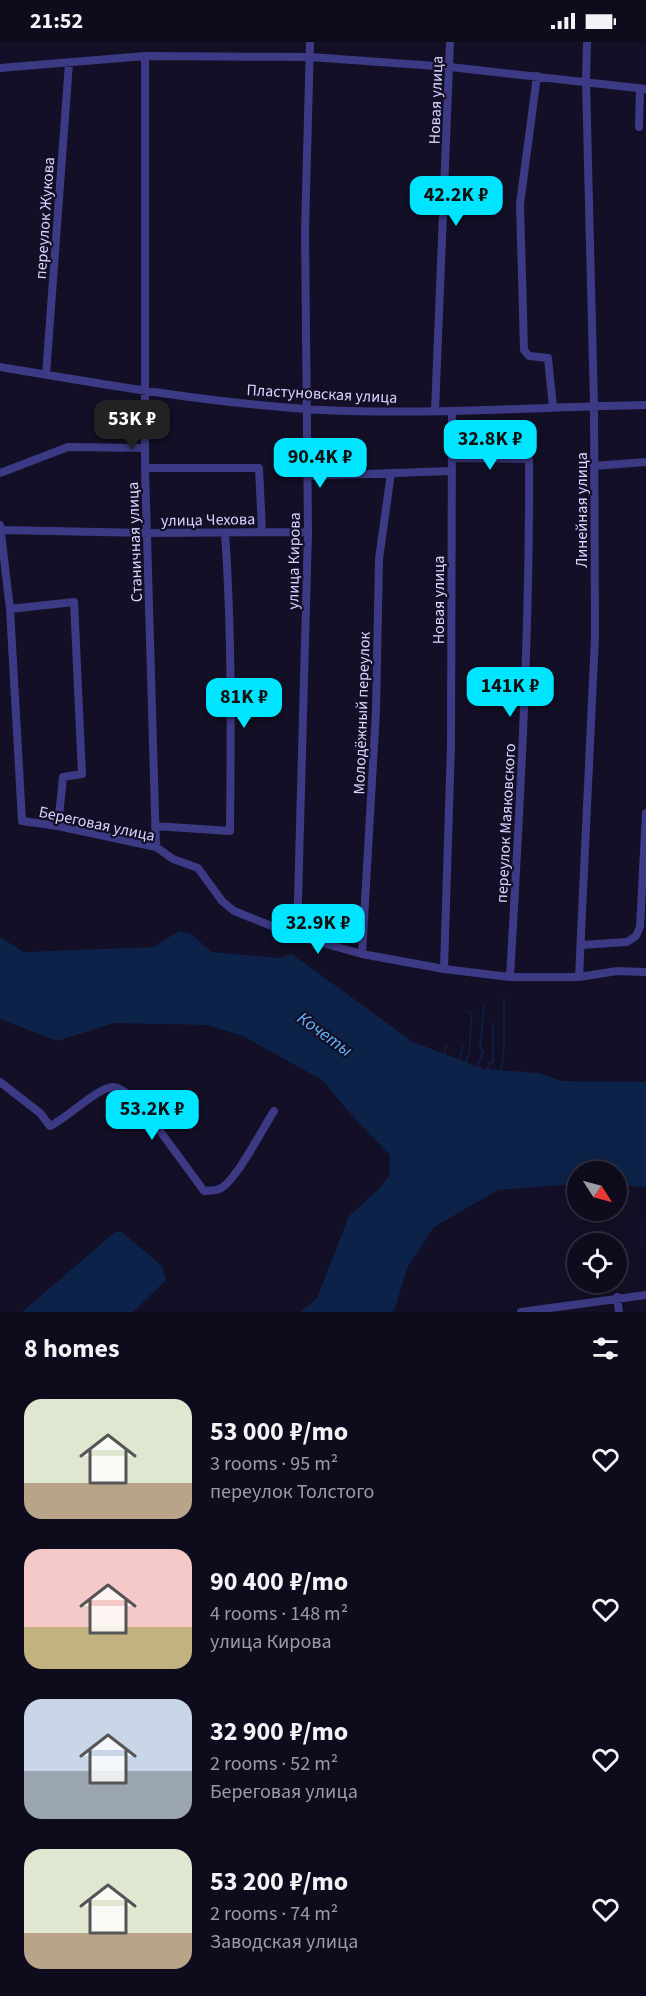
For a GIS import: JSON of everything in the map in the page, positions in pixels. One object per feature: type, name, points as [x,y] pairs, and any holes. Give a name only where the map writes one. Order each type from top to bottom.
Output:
[{"type":"street","name":"улица Кирова","points":[[297,936],[308,532],[305,231],[310,42]]},
{"type":"street","name":"Новая улица","points":[[435,411],[450,42]]},
{"type":"street","name":"Линейная улица","points":[[579,977],[595,637],[594,406],[587,42]]},
{"type":"street","points":[[0,68],[145,56],[310,57],[450,66],[643,88],[639,127]]},
{"type":"street","name":"Станичная улица","points":[[145,56],[145,468],[156,847]]},
{"type":"street","name":"переулок Жукова","points":[[46,375],[69,63]]},
{"type":"street","points":[[537,76],[520,204],[524,350],[529,357],[548,358],[553,408]]},
{"type":"street","name":"Пластуновская улица","points":[[0,367],[145,392],[306,409],[452,412],[646,405]]},
{"type":"street","name":"Новая улица","points":[[444,969],[451,744],[452,412]]},
{"type":"street","points":[[0,473],[68,447],[145,448]]},
{"type":"street","name":"переулок Маяковского","points":[[452,458],[529,459],[529,568],[520,803],[510,977]]},
{"type":"street","points":[[594,466],[646,462]]},
{"type":"street","points":[[145,468],[260,468],[262,532]]},
{"type":"street","points":[[307,477],[452,471]]},
{"type":"street","name":"Молодёжный переулок","points":[[362,954],[376,711],[379,559],[391,473]]},
{"type":"street","name":"Береговая улица","points":[[1,527],[10,609],[22,821],[58,826],[156,847],[173,860],[198,868],[222,901],[234,911],[297,936],[362,954],[444,969],[510,977],[579,977],[617,971],[646,972]]},
{"type":"street","name":"улица Чехова","points":[[1,527],[147,533],[308,532]]},
{"type":"street","points":[[155,826],[230,831],[232,684],[230,600],[225,533]]},
{"type":"street","points":[[10,609],[74,602],[82,774],[63,777],[58,826]]},
{"type":"street","points":[[581,945],[627,942],[636,936],[640,927],[646,813]]},
{"type":"street","points":[[0,1082],[40,1113],[50,1126],[103,1089],[114,1087],[124,1091],[138,1101],[204,1191],[218,1190],[227,1184],[243,1162],[273,1111]]},
{"type":"street","points":[[521,1312],[646,1295]]},
{"type":"street","points":[[617,1298],[619,1312]]},
{"type":"water","name":"Кочеты","points":[[179,931],[191,934],[212,952],[279,958],[292,954],[413,1042],[484,1069],[539,1073],[562,1081],[646,1082],[646,1187],[627,1186],[627,1161],[567,1161],[567,1185],[498,1190],[434,1227],[407,1268],[395,1309],[392,1312],[300,1312],[317,1298],[349,1216],[380,1188],[389,1176],[390,1155],[322,1080],[243,1036],[207,1025],[114,1023],[57,1041],[0,1019],[0,937],[24,952],[153,947]]},
{"type":"water","points":[[115,1232],[122,1232],[162,1266],[166,1280],[133,1312],[22,1312]]},
{"type":"waterway","points":[[501,1071],[504,1049],[504,997]]},
{"type":"waterway","points":[[478,1066],[483,1051],[480,1047],[484,1006]]},
{"type":"waterway","points":[[465,1063],[469,1054],[472,1013],[467,1012]]},
{"type":"waterway","points":[[487,1071],[489,1063],[493,1063],[491,1023]]},
{"type":"waterway","points":[[444,1053],[447,1045]]},
{"type":"waterway","points":[[459,1060],[463,1046]]}]
